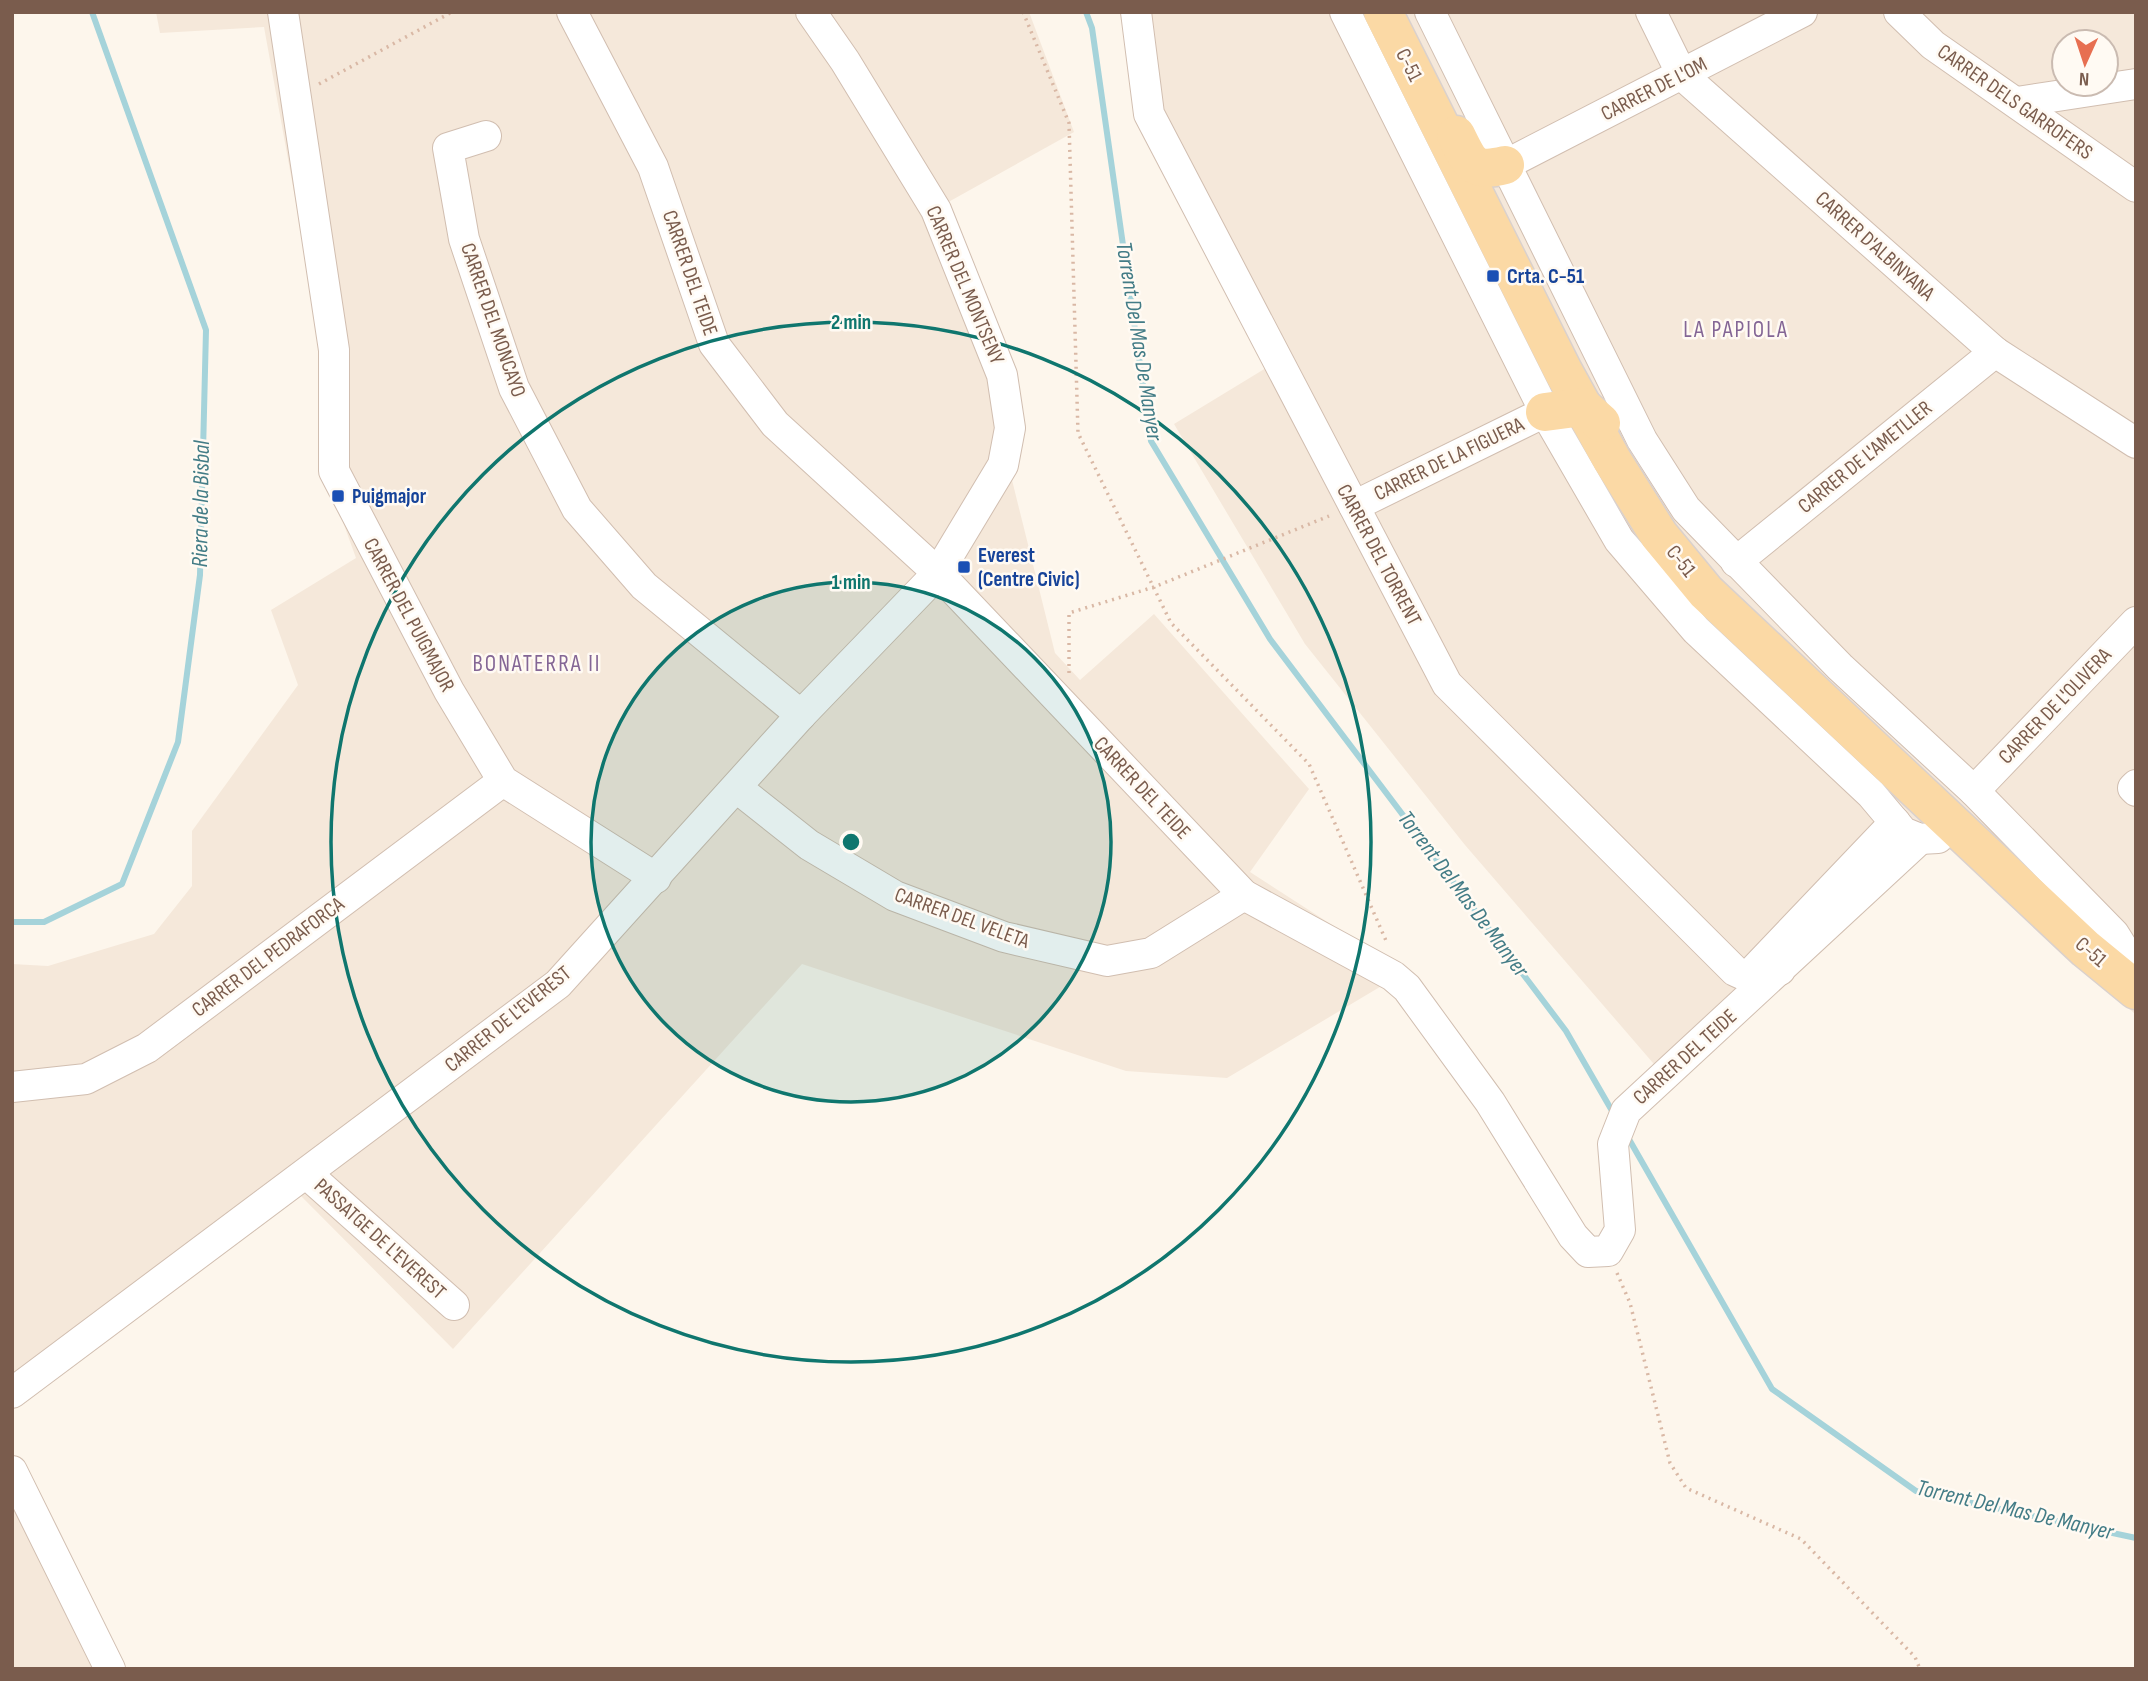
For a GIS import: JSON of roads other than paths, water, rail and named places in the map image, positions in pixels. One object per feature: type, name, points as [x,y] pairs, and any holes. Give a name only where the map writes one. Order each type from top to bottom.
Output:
[{"type":"main road","points":[[1385,12],[1402,30],[1468,160],[1489,178]]},
{"type":"main road","name":"C-51","points":[[1404,12],[1632,459],[1720,561],[1718,578],[1783,639],[1849,713],[1928,789],[1925,821],[1966,837],[2086,949],[2136,990]]},
{"type":"main road","name":"C-51","points":[[1489,178],[1536,317],[1583,407],[1659,535],[1706,592],[1849,713],[2102,942],[2136,981]]},
{"type":"main road","points":[[1545,412],[1583,407],[1605,428],[1676,542],[1720,561]]},
{"type":"street","name":"CARRER DEL PUIGMAJOR","points":[[283,12],[334,350],[334,471],[449,691],[503,781],[656,878]]},
{"type":"street","name":"CARRER DEL TEIDE","points":[[572,12],[653,167],[714,344],[775,424],[938,572],[1244,895],[1393,976],[1407,988],[1490,1102],[1573,1236],[1588,1252],[1608,1251],[1620,1230],[1614,1140],[1626,1111],[1895,822]]},
{"type":"street","name":"CARRER DEL MONTSENY","points":[[811,12],[845,61],[936,210],[1002,375],[1010,428],[1003,465],[938,572]]},
{"type":"street","name":"CARRER DEL TORRENT","points":[[1136,12],[1149,114],[1447,684],[1742,984]]},
{"type":"street","points":[[1345,12],[1545,412],[1619,540],[1696,630],[1871,794],[1903,832],[1925,821]]},
{"type":"street","points":[[1430,12],[1489,178]]},
{"type":"street","name":"CARRER D'ALBINYANA","points":[[1651,12],[1682,75],[1995,352],[2136,443]]},
{"type":"street","name":"CARRER DE L'OM","points":[[1489,178],[1802,12]]},
{"type":"street","name":"CARRER DELS GARROFERS","points":[[1899,12],[1933,46],[2136,187]]},
{"type":"street","points":[[2017,102],[2136,84]]},
{"type":"street","name":"CARRER DEL MONCAYO","points":[[486,136],[448,148],[464,239],[514,388],[577,509],[644,586],[801,715]]},
{"type":"street","name":"CARRER DE L'AMETLLER","points":[[1720,561],[1995,352]]},
{"type":"street","name":"CARRER DE LA FIGUERA","points":[[1354,506],[1545,412]]},
{"type":"street","points":[[1720,561],[1775,601],[1840,667],[1974,791],[2114,933],[2136,969]]},
{"type":"street","name":"CARRER DE L'EVEREST","points":[[12,1393],[558,984],[801,715],[938,572]]},
{"type":"street","points":[[1775,601],[1783,639]]},
{"type":"street","name":"CARRER DE L'OLIVERA","points":[[1974,791],[2136,622]]},
{"type":"street","points":[[1849,713],[1871,794]]},
{"type":"street","name":"CARRER DEL PEDRAFORCA","points":[[12,1087],[86,1079],[147,1048],[503,781]]},
{"type":"street","points":[[2136,785],[2133,788],[2136,792]]},
{"type":"street","name":"CARRER DEL VELETA","points":[[737,788],[810,845],[895,896],[1004,937],[1107,961],[1152,953],[1244,895]]},
{"type":"street","name":"CARRER DEL TEIDE","points":[[1742,984],[1780,970],[1925,821]]},
{"type":"street","name":"PASSATGE DE L'EVEREST","points":[[307,1174],[454,1305]]},
{"type":"street","points":[[12,1471],[110,1669]]},
{"type":"waterway","name":"Riera de la Bisbal","points":[[12,922],[44,922],[122,884],[178,742],[200,575],[206,330],[92,12]]},
{"type":"waterway","name":"Torrent Del Mas De Manyer","points":[[1086,12],[1092,28],[1151,441],[1270,639],[1566,1031],[1615,1116]]},
{"type":"waterway","name":"Torrent Del Mas De Manyer","points":[[1626,1134],[1772,1389],[1916,1491],[2136,1538]]},
{"type":"place","name":"Crta. C-51","points":[[1493,276]]},
{"type":"place","name":"Puigmajor","points":[[338,496]]},
{"type":"place","name":"Everest (Centre Civic)","points":[[964,567]]},
{"type":"district","name":"LA PAPIOLA","points":[[1736,330]]},
{"type":"district","name":"BONATERRA II","points":[[537,664]]}]
